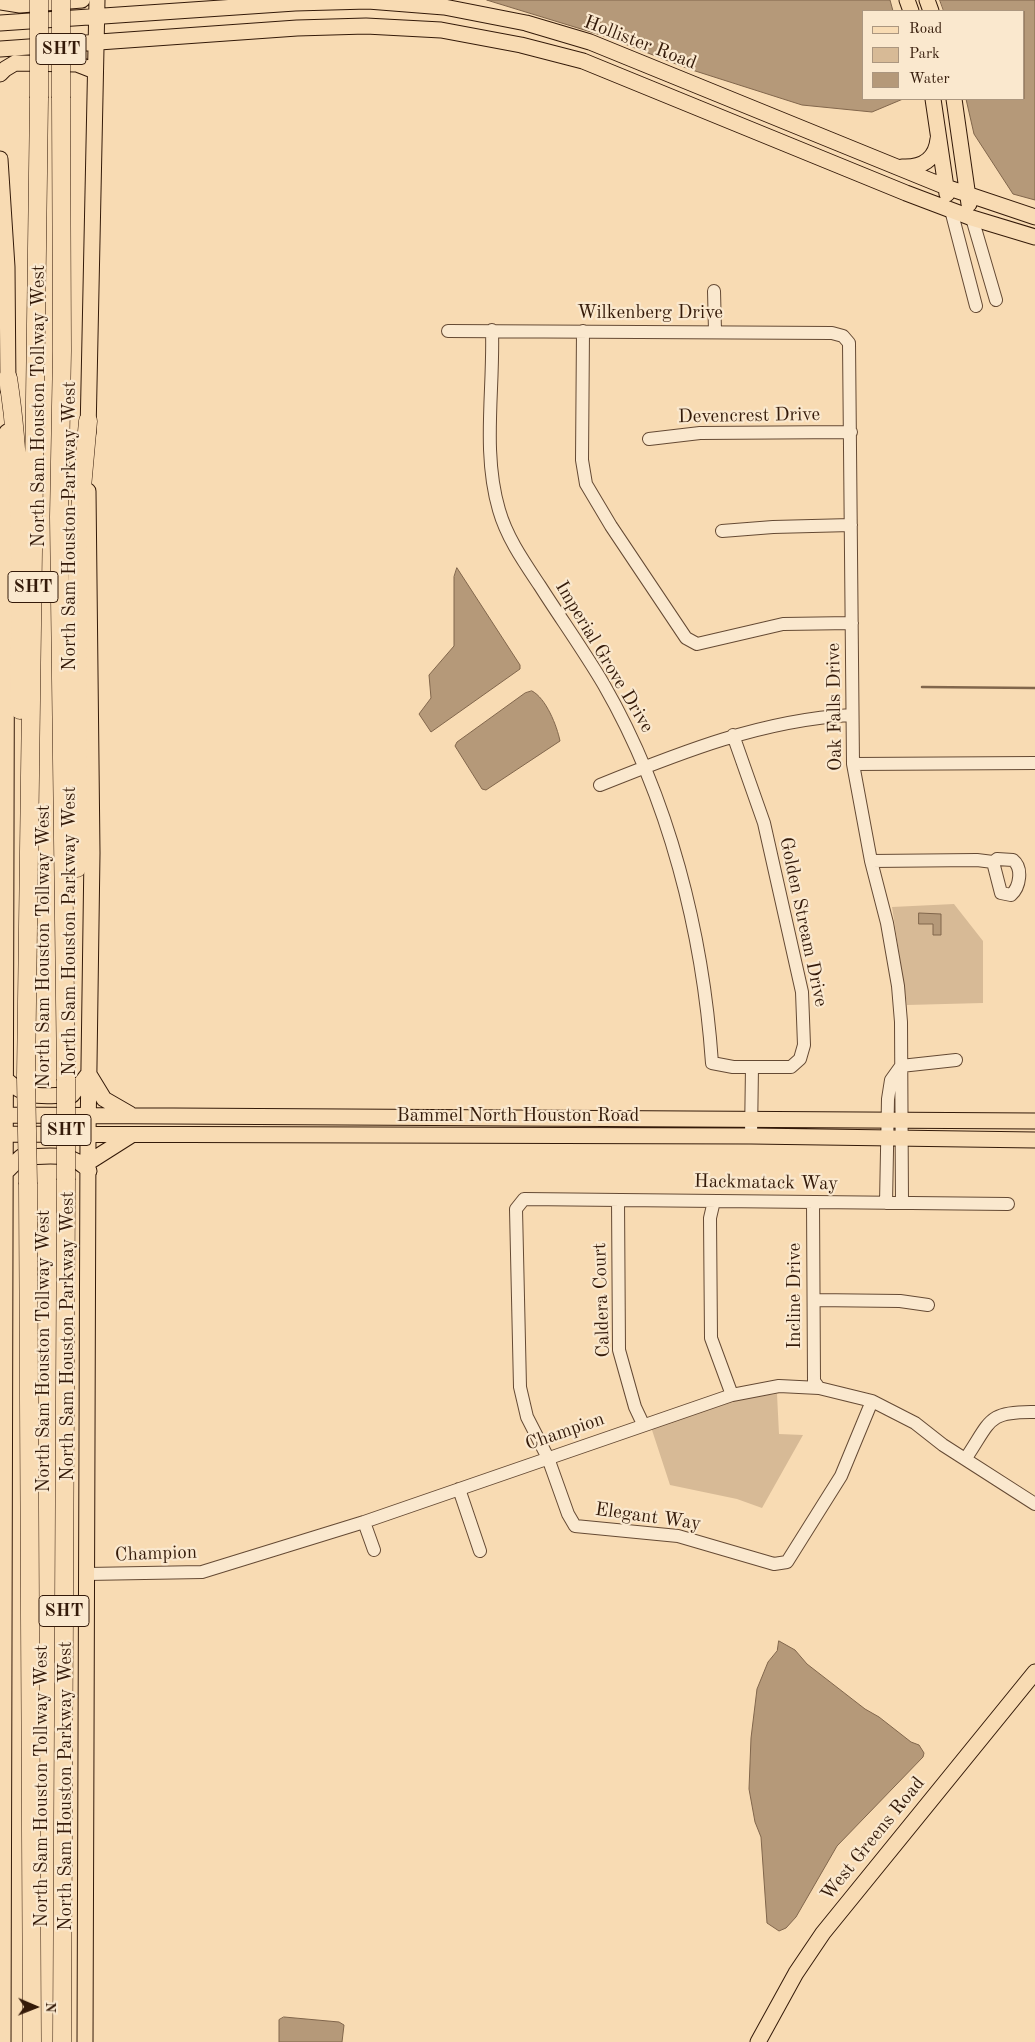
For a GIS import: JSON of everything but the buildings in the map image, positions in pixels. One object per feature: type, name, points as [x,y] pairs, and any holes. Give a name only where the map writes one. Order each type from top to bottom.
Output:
[{"type":"highway","points":[[33,0],[39,53]]},
{"type":"highway","name":"North Sam Houston Tollway West","points":[[32,2042],[26,1076],[39,0]]},
{"type":"highway","name":"North Sam Houston Tollway West","points":[[61,0],[62,351],[59,517],[67,1041],[62,2042]]},
{"type":"highway","points":[[8,378],[13,412],[20,542],[22,808],[24,890],[28,944]]},
{"type":"highway","points":[[67,1041],[76,896],[78,532],[88,421]]},
{"type":"main road","points":[[0,2],[20,5],[82,0]]},
{"type":"main road","name":"North Sam Houston Parkway West","points":[[85,2042],[88,1116],[92,854],[88,421],[97,0]]},
{"type":"main road","name":"Hollister Road","points":[[0,23],[368,1],[444,7],[526,23],[590,42],[968,196],[1035,217]]},
{"type":"main road","points":[[295,4],[297,28]]},
{"type":"main road","points":[[441,30],[444,7]]},
{"type":"main road","name":"Hollister Road","points":[[0,49],[297,28],[366,26],[441,30],[520,45],[583,61],[951,210],[1035,237]]},
{"type":"main road","points":[[0,74],[5,68],[16,64],[77,64],[95,71],[107,54],[122,41]]},
{"type":"main road","points":[[583,61],[590,42]]},
{"type":"main road","points":[[933,100],[951,210]]},
{"type":"main road","points":[[954,100],[972,218]]},
{"type":"main road","points":[[734,121],[741,105]]},
{"type":"main road","points":[[892,166],[914,167],[924,163],[937,146],[938,130]]},
{"type":"main road","points":[[0,159],[6,220],[4,331],[8,378],[2,1115],[3,2042]]},
{"type":"main road","points":[[3,1086],[32,1095],[72,1095],[89,1073],[97,1091],[104,1099],[134,1116]]},
{"type":"main road","name":"Bammel North Houston Road","points":[[2,1115],[1035,1121]]},
{"type":"main road","points":[[364,1117],[364,1136]]},
{"type":"main road","points":[[520,1136],[522,1117]]},
{"type":"main road","name":"Bammel North Houston Road","points":[[2,1134],[751,1136],[1035,1140]]},
{"type":"main road","points":[[2,1169],[21,1157],[70,1156],[89,1166],[131,1135]]},
{"type":"main road","name":"West Greens Road","points":[[758,2042],[796,1973],[823,1933],[1035,1672]]},
{"type":"street","points":[[951,210],[976,306]]},
{"type":"street","points":[[972,218],[996,300]]},
{"type":"street","points":[[714,291],[715,331]]},
{"type":"street","name":"Imperial Grove Drive","points":[[492,330],[491,453],[494,488],[501,517],[514,544],[605,687],[645,766],[667,828],[700,960],[709,1012],[712,1063]]},
{"type":"street","name":"Wilkenberg Drive","points":[[448,331],[715,331],[832,334],[843,336],[849,343]]},
{"type":"street","points":[[583,331],[584,476],[594,500],[686,638],[697,644],[782,624],[852,623]]},
{"type":"street","name":"Oak Falls Drive","points":[[849,343],[851,432],[851,715],[853,764],[871,861],[895,962],[900,1022],[901,1066],[886,1203]]},
{"type":"street","name":"Devencrest Drive","points":[[648,439],[700,433],[851,432]]},
{"type":"street","points":[[722,531],[773,527],[851,525]]},
{"type":"street","points":[[600,784],[733,735],[786,722],[851,715]]},
{"type":"street","name":"Golden Stream Drive","points":[[712,1063],[752,1067],[791,1067],[800,1059],[804,1045],[804,1003],[787,921],[764,823],[733,735]]},
{"type":"street","points":[[853,764],[1035,764]]},
{"type":"street","points":[[871,861],[977,860],[994,862]]},
{"type":"street","points":[[901,1066],[956,1060]]},
{"type":"street","points":[[751,1136],[752,1067]]},
{"type":"street","name":"Oak Falls Drive","points":[[894,1139],[902,1203]]},
{"type":"street","name":"Hackmatack Way","points":[[548,1458],[527,1417],[520,1388],[516,1209],[524,1199],[1008,1204]]},
{"type":"street","name":"Caldera Court","points":[[618,1200],[619,1350],[635,1407],[643,1424]]},
{"type":"street","points":[[714,1201],[710,1218],[711,1338],[732,1395]]},
{"type":"street","name":"Incline Drive","points":[[813,1202],[814,1381],[819,1388]]},
{"type":"street","points":[[814,1300],[900,1300],[928,1305]]},
{"type":"street","name":"Champion","points":[[87,1574],[202,1572],[364,1522],[643,1424],[732,1395],[779,1386],[819,1388],[872,1401],[914,1423],[1035,1504]]},
{"type":"street","name":"Elegant Way","points":[[548,1458],[568,1514],[575,1526],[678,1536],[774,1564],[786,1562],[841,1476],[872,1401]]},
{"type":"street","points":[[966,1458],[994,1417],[1010,1412],[1035,1412]]},
{"type":"street","points":[[459,1489],[480,1551]]},
{"type":"street","points":[[364,1522],[374,1550]]},
{"type":"green space","points":[[954,904],[983,941],[983,1003],[907,1005],[892,907]]},
{"type":"green space","points":[[777,1394],[779,1434],[803,1435],[762,1508],[737,1499],[670,1485],[651,1427],[741,1398]]},
{"type":"water","points":[[487,0],[890,0],[893,10],[862,10],[862,100],[901,100],[872,112],[802,105],[689,69],[607,37]]},
{"type":"water","points":[[940,0],[1035,0],[1035,200],[1013,194],[974,134],[966,100],[1025,100],[1025,10],[944,10]]},
{"type":"water","points":[[457,568],[520,665],[520,669],[431,732],[419,714],[431,698],[429,675],[454,646],[454,577]]},
{"type":"water","points":[[532,691],[542,700],[554,720],[560,741],[486,790],[482,789],[455,746],[457,742],[525,693]]},
{"type":"water","points":[[919,913],[941,914],[941,935],[933,935],[933,924],[919,924]]},
{"type":"water","points":[[779,1641],[795,1650],[807,1664],[865,1709],[879,1717],[911,1742],[919,1745],[924,1753],[923,1757],[837,1846],[796,1917],[786,1928],[779,1931],[767,1923],[761,1837],[755,1822],[749,1789],[751,1738],[757,1689],[768,1662],[777,1651]]},
{"type":"water","points":[[284,2017],[339,2022],[344,2025],[342,2042],[279,2042],[279,2020]]},
{"type":"waterway","points":[[922,687],[1035,688]]}]
